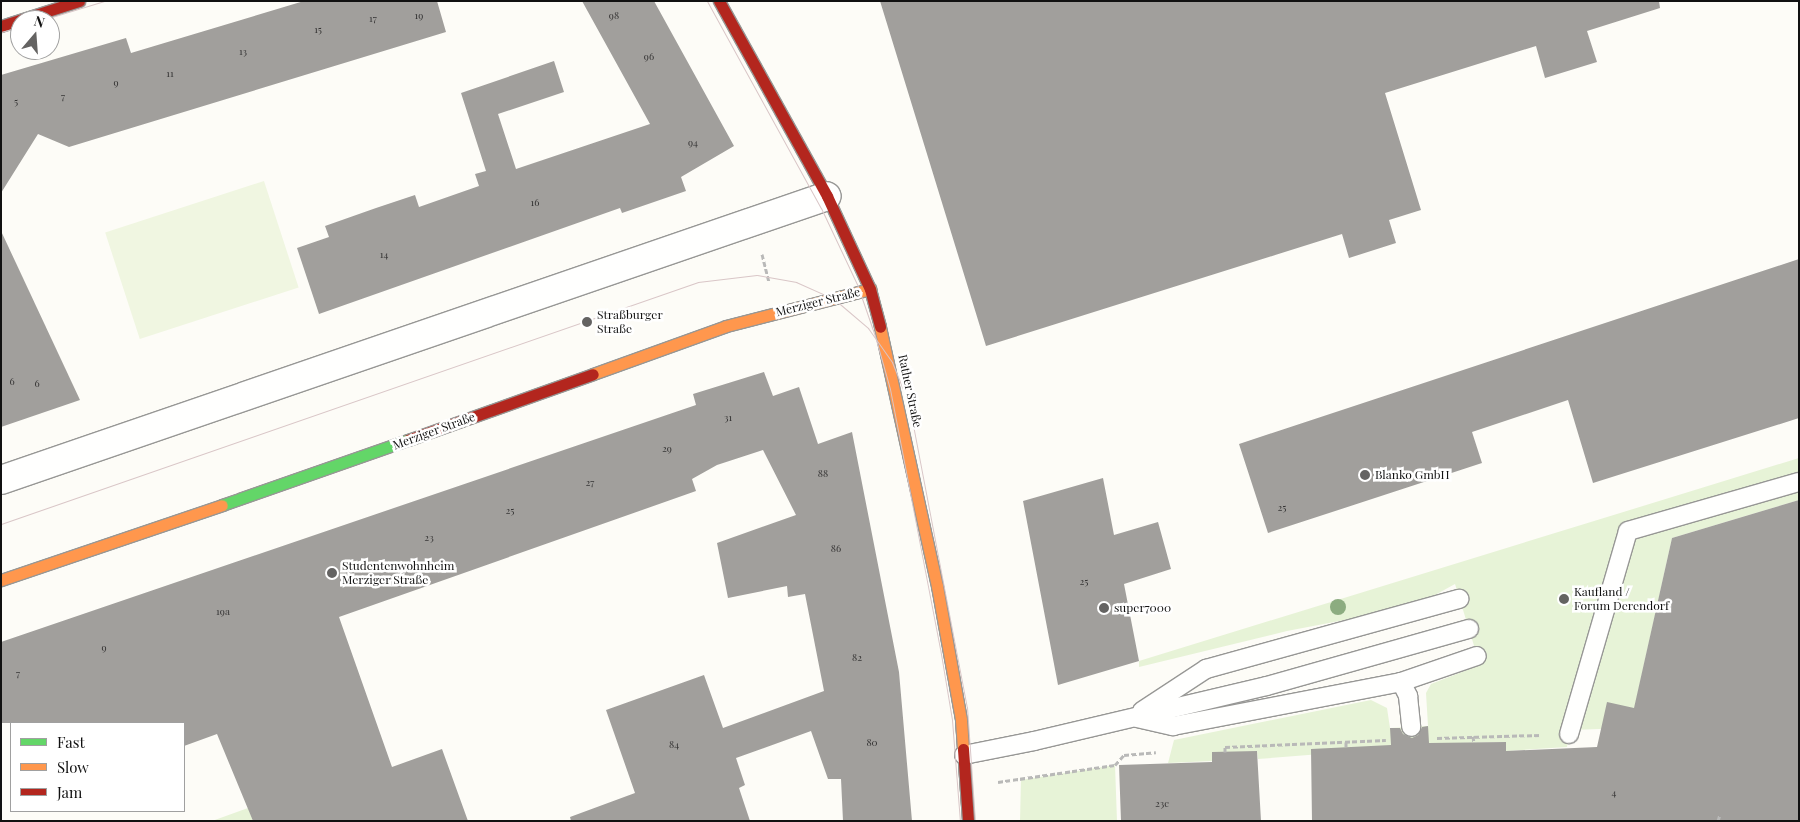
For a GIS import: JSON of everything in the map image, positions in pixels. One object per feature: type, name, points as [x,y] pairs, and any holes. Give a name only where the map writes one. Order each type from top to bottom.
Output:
[{"type":"street","points":[[1,26],[79,1]]},
{"type":"street","name":"Rather Straße","points":[[719,1],[826,196],[870,289],[892,370],[935,577],[961,720],[968,821]]},
{"type":"street","points":[[1,480],[438,327],[754,223],[784,209],[826,196]]},
{"type":"street","name":"Merziger Straße","points":[[1,580],[777,311],[870,289]]},
{"type":"lane","points":[[1569,734],[1628,531],[1799,482]]},
{"type":"lane","points":[[1132,717],[1206,668],[1459,599]]},
{"type":"lane","points":[[964,755],[1267,686],[1469,629]]},
{"type":"lane","points":[[1132,717],[1173,726],[1401,682],[1477,656]]},
{"type":"lane","points":[[1401,682],[1408,696],[1411,727]]},
{"type":"path","points":[[754,223],[777,311]]},
{"type":"path","points":[[1434,738],[1569,734]]},
{"type":"path","points":[[1473,736],[1474,742]]},
{"type":"path","points":[[1216,748],[1395,740]]},
{"type":"path","points":[[1346,742],[1346,747]]},
{"type":"path","points":[[1225,747],[1225,752]]},
{"type":"path","points":[[966,783],[1058,774],[1115,765],[1124,755],[1161,752]]},
{"type":"path","points":[[1718,821],[1720,814]]},
{"type":"green space","points":[[264,181],[299,288],[140,339],[105,233]]},
{"type":"green space","points":[[1799,458],[1799,500],[1672,538],[1630,728],[1570,730],[1567,747],[1506,751],[1506,742],[1461,743],[1258,759],[1257,751],[1212,761],[1168,763],[1174,740],[1371,700],[1387,708],[1390,728],[1428,726],[1426,693],[1431,684],[1480,665],[1455,584],[1435,595],[1376,614],[1287,631],[1139,667],[1139,661]]},
{"type":"green space","points":[[1115,765],[1117,821],[1020,821],[1021,780]]},
{"type":"green space","points":[[248,808],[253,821],[212,821]]},
{"type":"building","points":[[304,1],[437,1],[446,32],[69,147],[38,134],[1,193],[1,75],[52,60],[60,60],[60,58],[126,38],[131,53]]},
{"type":"building","points":[[582,1],[654,1],[734,146],[681,177],[686,191],[622,213],[620,208],[319,314],[297,248],[329,237],[325,226],[376,208],[415,195],[419,207],[479,186],[475,174],[486,171],[461,93],[554,61],[564,92],[498,114],[516,169],[650,124]]},
{"type":"building","points":[[880,1],[1659,1],[1660,8],[1587,31],[1597,62],[1545,78],[1536,46],[1385,93],[1421,210],[1389,220],[1396,243],[1349,258],[1342,234],[986,346]]},
{"type":"building","points":[[1,231],[80,400],[1,427]]},
{"type":"building","points":[[1799,259],[1799,418],[1593,483],[1568,400],[1472,432],[1482,463],[1268,533],[1239,444]]},
{"type":"building","points":[[764,372],[773,396],[799,387],[818,444],[852,432],[899,672],[912,821],[843,821],[841,779],[828,779],[811,731],[736,758],[745,785],[739,788],[750,821],[571,821],[570,817],[635,793],[606,710],[704,675],[723,728],[824,691],[805,594],[788,597],[787,586],[728,598],[717,543],[796,515],[763,450],[717,465],[692,479],[696,491],[339,617],[392,767],[442,749],[468,821],[253,821],[217,734],[185,746],[185,722],[1,723],[1,642],[696,405],[693,394]]},
{"type":"building","points":[[1103,478],[1114,535],[1158,522],[1171,569],[1124,584],[1139,661],[1058,685],[1023,501]]},
{"type":"building","points":[[1799,500],[1799,821],[1312,821],[1311,749],[1391,745],[1390,728],[1400,728],[1403,734],[1412,738],[1418,735],[1422,727],[1428,726],[1429,743],[1506,742],[1506,751],[1597,747],[1607,702],[1634,708],[1672,538]]},
{"type":"building","points":[[1257,751],[1261,821],[1121,821],[1119,765],[1212,762],[1212,752]]},
{"type":"tram line","points":[[60,14],[104,1]]},
{"type":"tram line","points":[[707,1],[821,208],[857,284],[875,336],[890,389],[940,648],[952,720],[960,821]]},
{"type":"tram line","points":[[1,32],[10,30]]},
{"type":"tram line","points":[[1,524],[698,282],[757,275],[796,282],[834,299],[868,328],[892,362],[909,404],[967,707],[975,821]]},
{"type":"traffic: fast","points":[[222,505],[408,440]]},
{"type":"traffic: slow","points":[[593,374],[726,326],[870,289]]},
{"type":"traffic: slow","points":[[880,327],[937,586],[961,720],[963,749]]},
{"type":"traffic: slow","points":[[1,580],[222,505]]},
{"type":"traffic: jam","points":[[1,26],[79,1]]},
{"type":"traffic: jam","points":[[719,1],[827,196],[870,289],[880,327]]},
{"type":"traffic: jam","points":[[408,440],[593,374]]},
{"type":"traffic: jam","points":[[963,749],[968,821]]},
{"type":"place","name":"Straßburger Straße","points":[[587,322]]},
{"type":"place","name":"Blanko GmbH","points":[[1365,475]]},
{"type":"place","name":"Studentenwohnheim Merziger Straße","points":[[332,573]]},
{"type":"place","name":"Kaufland / Forum Derendorf","points":[[1564,599]]},
{"type":"place","name":"super7000","points":[[1104,608]]}]
